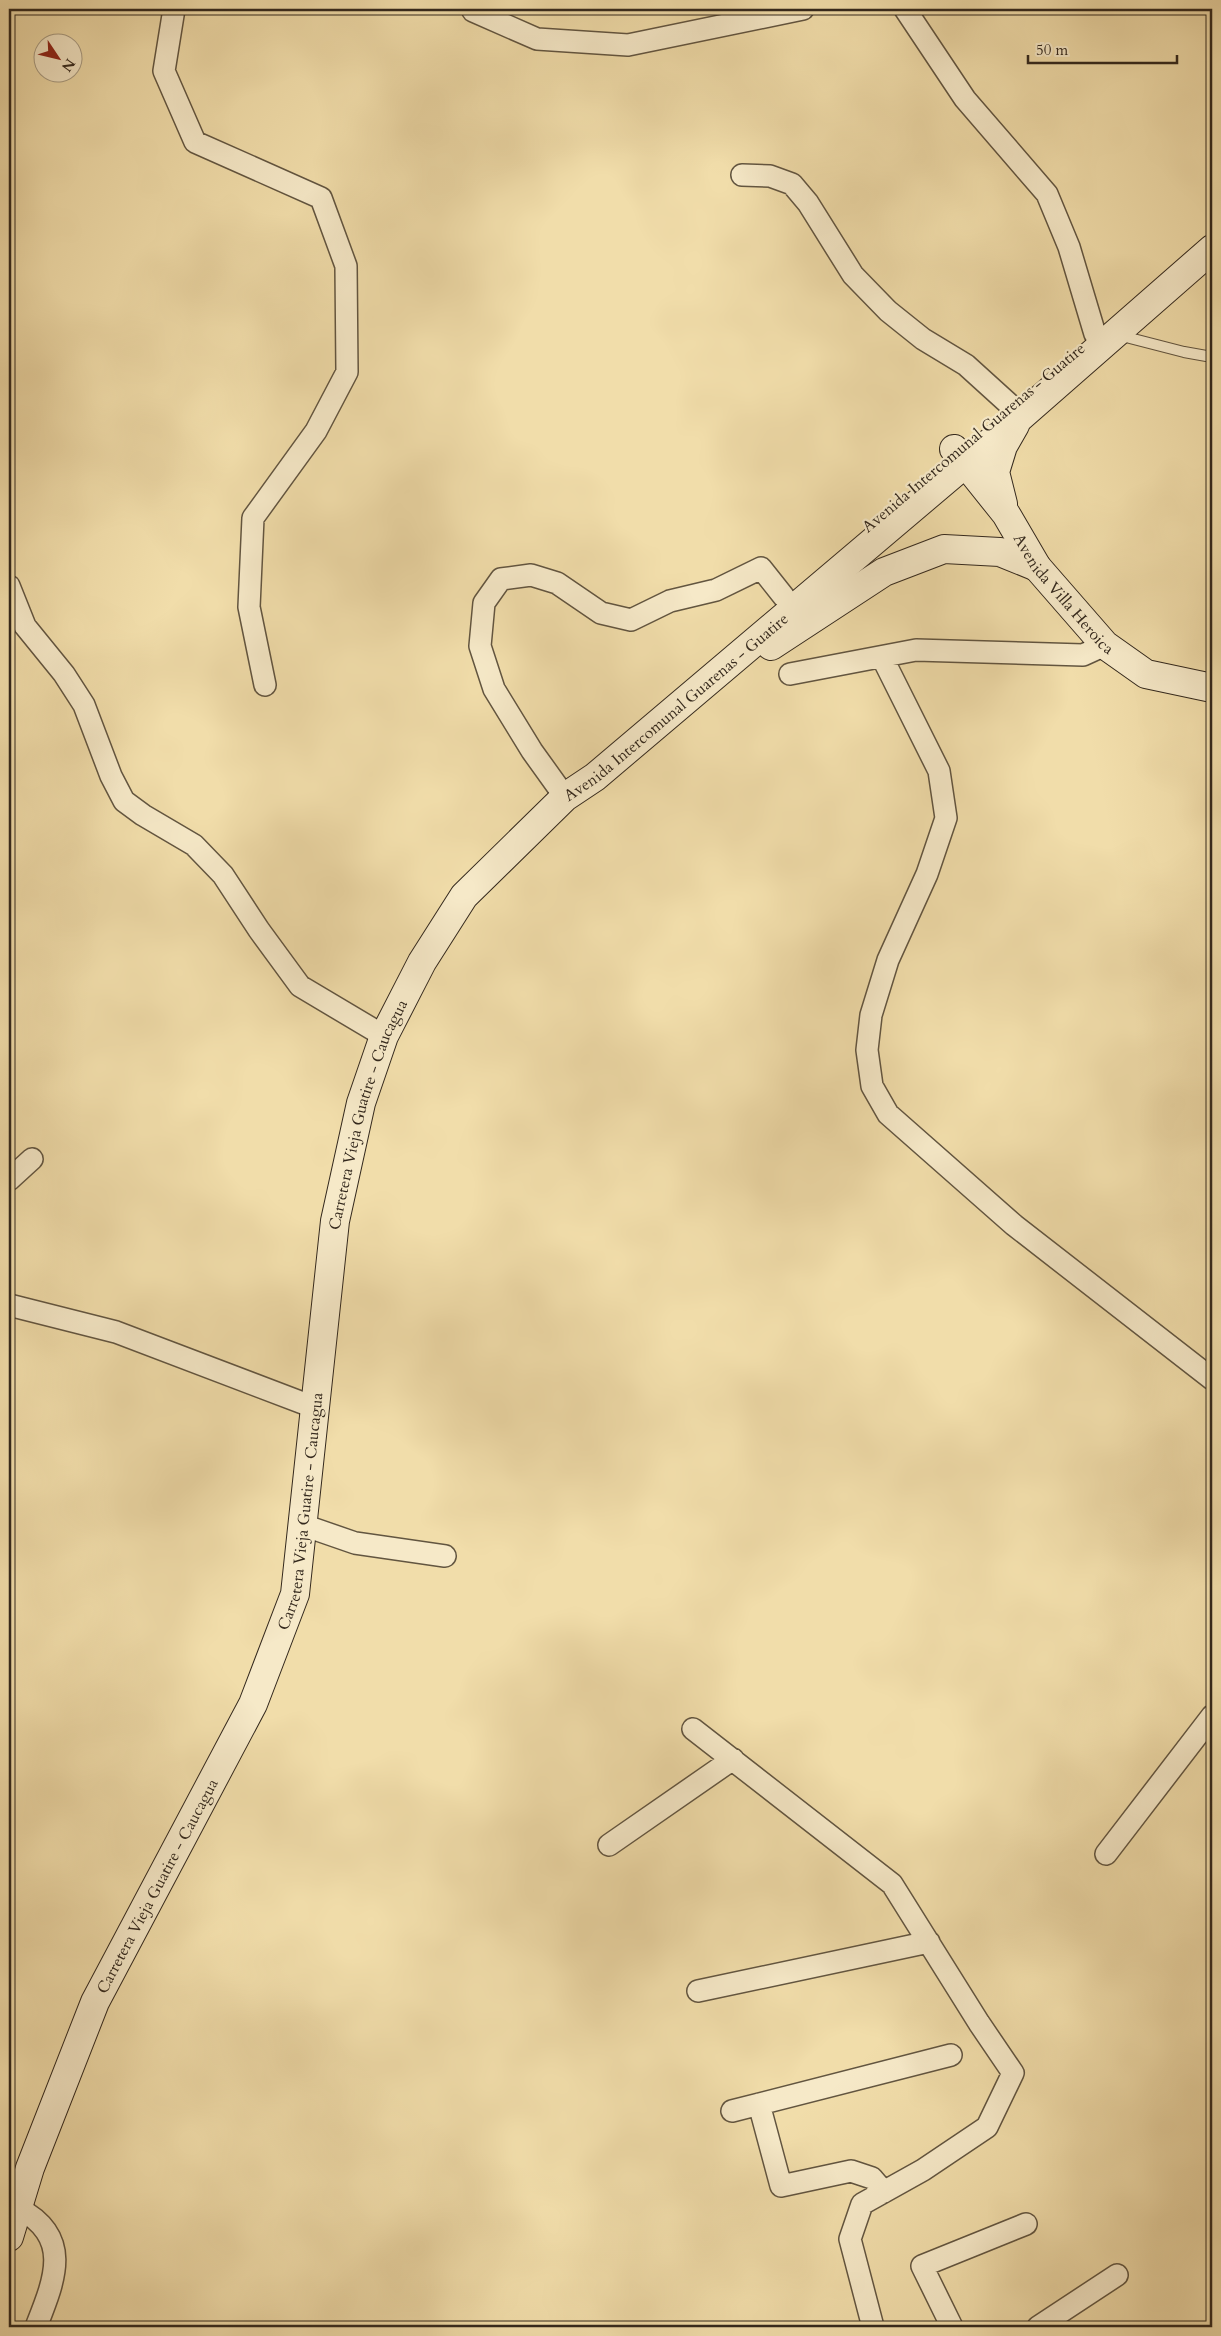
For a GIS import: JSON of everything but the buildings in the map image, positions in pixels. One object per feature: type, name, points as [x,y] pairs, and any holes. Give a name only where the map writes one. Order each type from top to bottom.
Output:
[{"type":"main road","name":"Avenida Intercomunal Guarenas - Guatire","points":[[1105,334],[1212,232]]},
{"type":"main road","name":"Avenida Intercomunal Guarenas - Guatire","points":[[565,797],[589,757],[961,455],[1105,334],[1212,249]]},
{"type":"main road","points":[[1006,514],[995,472],[1014,411]]},
{"type":"main road","name":"Avenida Intercomunal Guarenas - Guatire","points":[[565,797],[595,776],[671,711],[961,455]]},
{"type":"main road","name":"Avenida Villa Heroica","points":[[961,455],[1006,514],[1037,567],[1105,645],[1146,674],[1212,688]]},
{"type":"main road","points":[[671,711],[884,572],[944,549],[1000,552],[1037,567]]},
{"type":"main road","name":"Carretera Vieja Guatire - Caucagua","points":[[9,2236],[30,2168],[95,2002],[253,1704],[295,1594],[335,1221],[361,1104],[384,1036],[422,962],[464,896],[565,797]]},
{"type":"street","points":[[174,9],[164,71],[195,142],[321,198],[346,266],[346,372],[316,431],[253,518],[250,608],[265,685]]},
{"type":"street","points":[[472,9],[537,39],[628,45],[803,9]]},
{"type":"street","points":[[905,9],[965,99],[1047,194],[1105,334]]},
{"type":"street","points":[[742,175],[770,176],[792,184],[808,203],[853,275],[888,311],[923,340],[966,366],[1014,411]]},
{"type":"street","points":[[565,797],[532,751],[494,689],[480,646],[484,603],[501,579],[531,575],[557,583],[601,613],[631,620],[670,601],[716,590],[761,568],[784,598]]},
{"type":"street","points":[[9,586],[25,626],[64,674],[84,706],[111,776],[124,801],[143,815],[194,845],[224,875],[259,930],[300,986],[384,1036]]},
{"type":"street","points":[[790,674],[916,650],[1083,655],[1105,645]]},
{"type":"street","points":[[882,657],[939,771],[946,818],[927,874],[888,960],[871,1015],[867,1050],[872,1086],[888,1114],[1014,1225],[1212,1380]]},
{"type":"street","points":[[9,1180],[32,1159]]},
{"type":"street","points":[[9,1305],[116,1332],[316,1408]]},
{"type":"street","points":[[303,1525],[355,1543],[445,1556]]},
{"type":"street","points":[[1106,1854],[1212,1716]]},
{"type":"street","points":[[693,1729],[892,1884],[1013,2072],[987,2127],[923,2170],[862,2204],[850,2239],[873,2327]]},
{"type":"street","points":[[609,1845],[733,1759]]},
{"type":"street","points":[[698,1991],[929,1942]]},
{"type":"street","points":[[732,2111],[952,2055]]},
{"type":"street","points":[[759,2104],[781,2186],[851,2171],[872,2178],[884,2192]]},
{"type":"street","points":[[18,2208],[33,2216],[51,2236],[55,2261],[49,2294],[36,2327]]},
{"type":"street","points":[[952,2327],[922,2266],[1026,2224]]},
{"type":"street","points":[[1038,2327],[1117,2275]]},
{"type":"lane","points":[[1105,334],[1212,357]]}]
